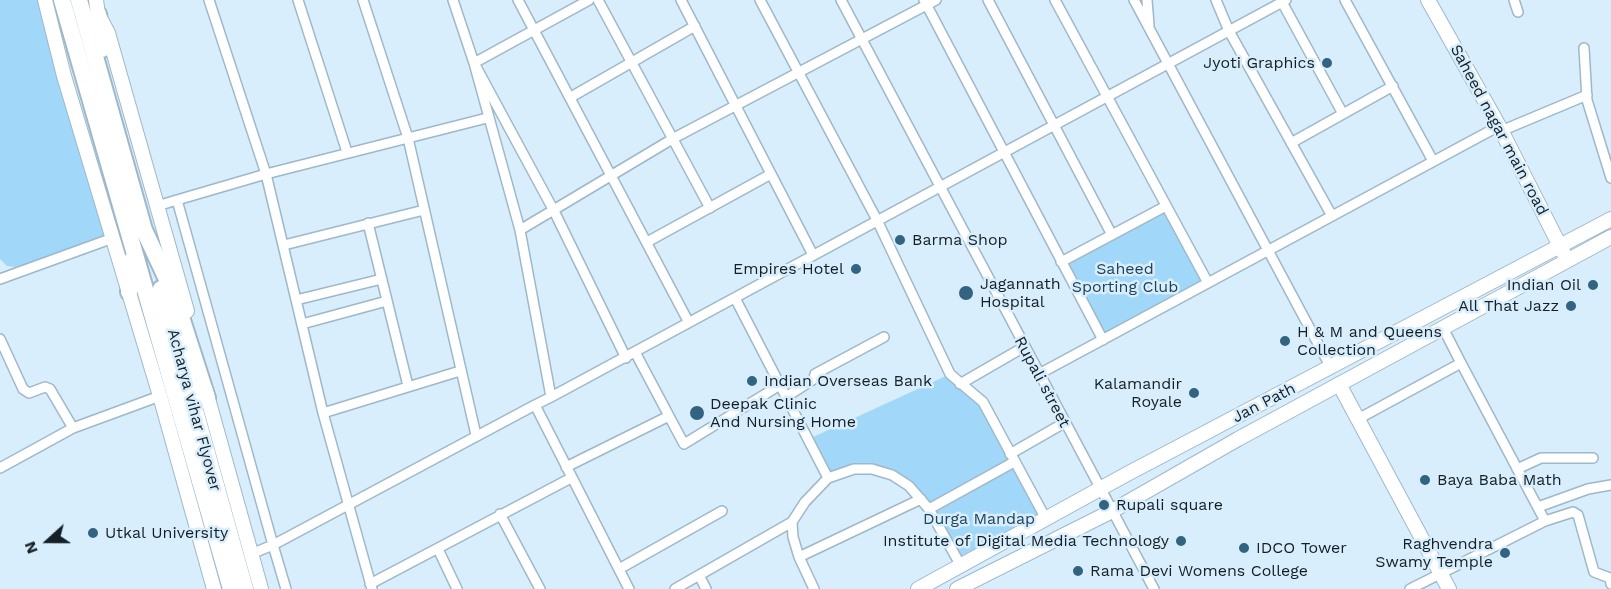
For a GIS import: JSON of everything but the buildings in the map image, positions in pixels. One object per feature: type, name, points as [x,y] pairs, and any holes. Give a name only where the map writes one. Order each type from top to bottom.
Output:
[{"type":"highway","name":"Acharya vihar Flyover","points":[[62,0],[133,250],[137,292],[231,589]]},
{"type":"highway","points":[[79,0],[144,230],[173,292],[207,398]]},
{"type":"highway","points":[[97,7],[108,96]]},
{"type":"highway","name":"Acharya vihar Flyover","points":[[144,230],[245,589]]},
{"type":"street","points":[[45,0],[64,76],[113,238],[137,292],[160,396],[214,589]]},
{"type":"street","points":[[209,0],[266,174],[322,413],[371,586],[500,514],[571,478]]},
{"type":"street","points":[[298,0],[347,152]]},
{"type":"street","points":[[363,0],[408,138],[476,435]]},
{"type":"street","points":[[453,0],[474,63],[487,118],[520,230],[551,397]]},
{"type":"street","points":[[518,0],[688,321]]},
{"type":"street","points":[[474,63],[590,0]]},
{"type":"street","points":[[598,0],[710,208]]},
{"type":"street","points":[[681,0],[738,106],[813,255]]},
{"type":"street","points":[[760,0],[877,220],[944,363],[960,384],[983,402],[1046,519]]},
{"type":"street","name":"Rupali street","points":[[842,0],[939,188],[1154,589]]},
{"type":"street","points":[[520,230],[674,138],[861,40],[925,2],[936,0]]},
{"type":"street","points":[[988,0],[1113,235]]},
{"type":"street","points":[[1054,0],[1208,283]]},
{"type":"street","points":[[1134,0],[1331,368]]},
{"type":"street","points":[[1147,0],[1150,30]]},
{"type":"street","points":[[1216,0],[1228,31],[1332,216]]},
{"type":"street","points":[[1345,0],[1433,161]]},
{"type":"street","name":"Saheed nagar main road","points":[[1428,0],[1500,128],[1568,261]]},
{"type":"street","points":[[1514,0],[1518,12]]},
{"type":"street","points":[[251,554],[631,355],[688,321],[735,298],[1284,1],[1343,114]]},
{"type":"street","points":[[925,2],[1103,340]]},
{"type":"street","points":[[97,7],[108,33],[194,335],[207,398],[261,589]]},
{"type":"street","points":[[571,97],[695,26]]},
{"type":"street","points":[[1584,48],[1587,95],[1611,178]]},
{"type":"street","points":[[474,63],[631,355],[684,444],[780,385]]},
{"type":"street","points":[[1291,143],[1393,86]]},
{"type":"street","points":[[1039,374],[1433,161],[1500,128],[1587,95]]},
{"type":"street","points":[[157,206],[347,152],[487,118]]},
{"type":"street","points":[[647,242],[771,174]]},
{"type":"street","points":[[177,200],[286,589]]},
{"type":"street","points":[[1061,262],[1167,206]]},
{"type":"street","points":[[284,245],[424,210]]},
{"type":"street","name":"Jan Path","points":[[918,589],[1099,489],[1611,219]]},
{"type":"street","points":[[368,223],[408,386]]},
{"type":"street","name":"Jan Path","points":[[957,589],[1112,511],[1339,384],[1611,237]]},
{"type":"street","points":[[0,267],[2,278],[113,238]]},
{"type":"street","points":[[296,300],[382,279]]},
{"type":"street","points":[[735,298],[828,478]]},
{"type":"street","points":[[302,324],[387,301]]},
{"type":"street","points":[[1443,328],[1545,521]]},
{"type":"street","points":[[786,397],[814,379],[815,374],[884,337]]},
{"type":"street","points":[[0,339],[23,389],[29,393],[45,387],[50,389],[73,428]]},
{"type":"street","points":[[960,384],[1024,347]]},
{"type":"street","points":[[1358,419],[1461,363]]},
{"type":"street","points":[[322,413],[460,371]]},
{"type":"street","points":[[1339,384],[1449,589]]},
{"type":"street","points":[[0,468],[73,428],[160,396]]},
{"type":"street","points":[[535,405],[629,589]]},
{"type":"street","points":[[566,467],[669,416]]},
{"type":"street","points":[[929,509],[1064,423]]},
{"type":"street","points":[[1517,469],[1541,458],[1593,458]]},
{"type":"street","points":[[675,589],[792,522],[805,501],[828,478],[854,469],[872,469],[892,475],[921,499],[961,566]]},
{"type":"street","points":[[1538,507],[1588,489],[1611,485]]},
{"type":"street","points":[[799,557],[921,499]]},
{"type":"street","points":[[619,569],[722,511]]},
{"type":"street","points":[[1410,589],[1545,521],[1573,512],[1578,515],[1594,572],[1610,578],[1611,584]]},
{"type":"street","points":[[500,514],[540,589]]},
{"type":"street","points":[[792,522],[793,537],[799,557],[814,589]]},
{"type":"street","points":[[438,549],[457,589]]},
{"type":"street","points":[[699,575],[706,589]]},
{"type":"green space","points":[[0,0],[42,0],[111,237],[16,267],[7,266],[0,259]]},
{"type":"green space","name":"Saheed Sporting Club","points":[[1166,211],[1202,281],[1105,334],[1067,264]]},
{"type":"green space","points":[[948,375],[981,402],[1011,461],[929,508],[909,485],[873,468],[829,476],[811,438]]},
{"type":"green space","name":"Durga Mandap","points":[[1013,464],[1044,518],[962,565],[931,510]]},
{"type":"place","name":"Jyoti Graphics","points":[[1327,63]]},
{"type":"place","name":"Barma Shop","points":[[900,240]]},
{"type":"place","name":"Empires Hotel","points":[[856,269]]},
{"type":"place","name":"Indian Oil","points":[[1593,285]]},
{"type":"place","name":"Jagannath Hospital","points":[[966,293]]},
{"type":"place","name":"All That Jazz","points":[[1571,306]]},
{"type":"place","name":"H & M and Queens Collection","points":[[1285,341]]},
{"type":"place","name":"Indian Overseas Bank","points":[[752,381]]},
{"type":"place","name":"Kalamandir Royale","points":[[1194,393]]},
{"type":"place","name":"Deepak Clinic And Nursing Home","points":[[697,413]]},
{"type":"place","name":"Baya Baba Math","points":[[1425,480]]},
{"type":"place","name":"Rupali square","points":[[1104,505]]},
{"type":"place","name":"Utkal University","points":[[93,533]]},
{"type":"place","name":"Institute of Digital Media Technology","points":[[1181,541]]},
{"type":"place","name":"IDCO Tower","points":[[1244,548]]},
{"type":"place","name":"Raghvendra Swamy Temple","points":[[1505,553]]},
{"type":"place","name":"Rama Devi Womens College","points":[[1078,571]]}]
